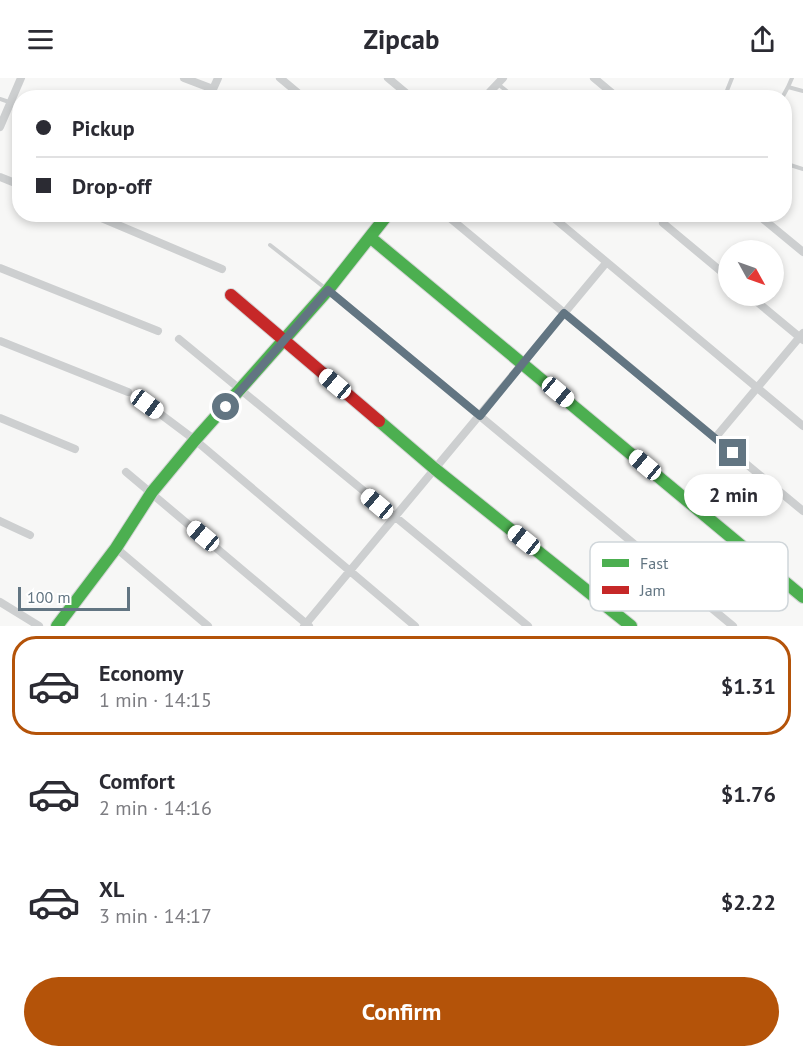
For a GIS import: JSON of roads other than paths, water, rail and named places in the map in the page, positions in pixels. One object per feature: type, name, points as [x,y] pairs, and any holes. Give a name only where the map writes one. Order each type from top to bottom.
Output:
[{"type":"street","points":[[184,78],[206,90]]},
{"type":"street","points":[[280,78],[294,90]]},
{"type":"street","points":[[388,78],[402,90]]},
{"type":"street","points":[[594,78],[608,90]]},
{"type":"street","points":[[0,127],[12,102]]},
{"type":"street","points":[[111,222],[222,268]]},
{"type":"street","points":[[57,626],[116,548],[152,492],[195,440],[285,342],[382,222]]},
{"type":"street","points":[[455,222],[803,511]]},
{"type":"street","points":[[558,222],[803,426]]},
{"type":"street","points":[[767,222],[803,252]]},
{"type":"street","points":[[663,223],[718,269]]},
{"type":"street","points":[[370,238],[737,542]]},
{"type":"street","points":[[126,472],[306,625],[349,570],[606,263]]},
{"type":"street","points":[[0,268],[158,331]]},
{"type":"street","points":[[328,290],[632,542]]},
{"type":"street","points":[[231,295],[435,469],[590,593]]},
{"type":"street","points":[[715,438],[802,337],[763,306]]},
{"type":"street","points":[[179,339],[528,626]]},
{"type":"street","points":[[0,341],[128,392]]},
{"type":"street","points":[[147,404],[195,440],[415,626]]},
{"type":"street","points":[[0,418],[75,449]]},
{"type":"street","points":[[0,521],[30,535]]},
{"type":"street","points":[[116,548],[208,626]]},
{"type":"street","points":[[788,584],[803,597]]},
{"type":"street","points":[[0,602],[36,626]]},
{"type":"street","points":[[612,611],[631,626]]},
{"type":"street","points":[[715,611],[733,626]]},
{"type":"lane","points":[[786,90],[792,78]]},
{"type":"lane","points":[[788,87],[803,91]]},
{"type":"lane","points":[[270,245],[328,290]]}]
